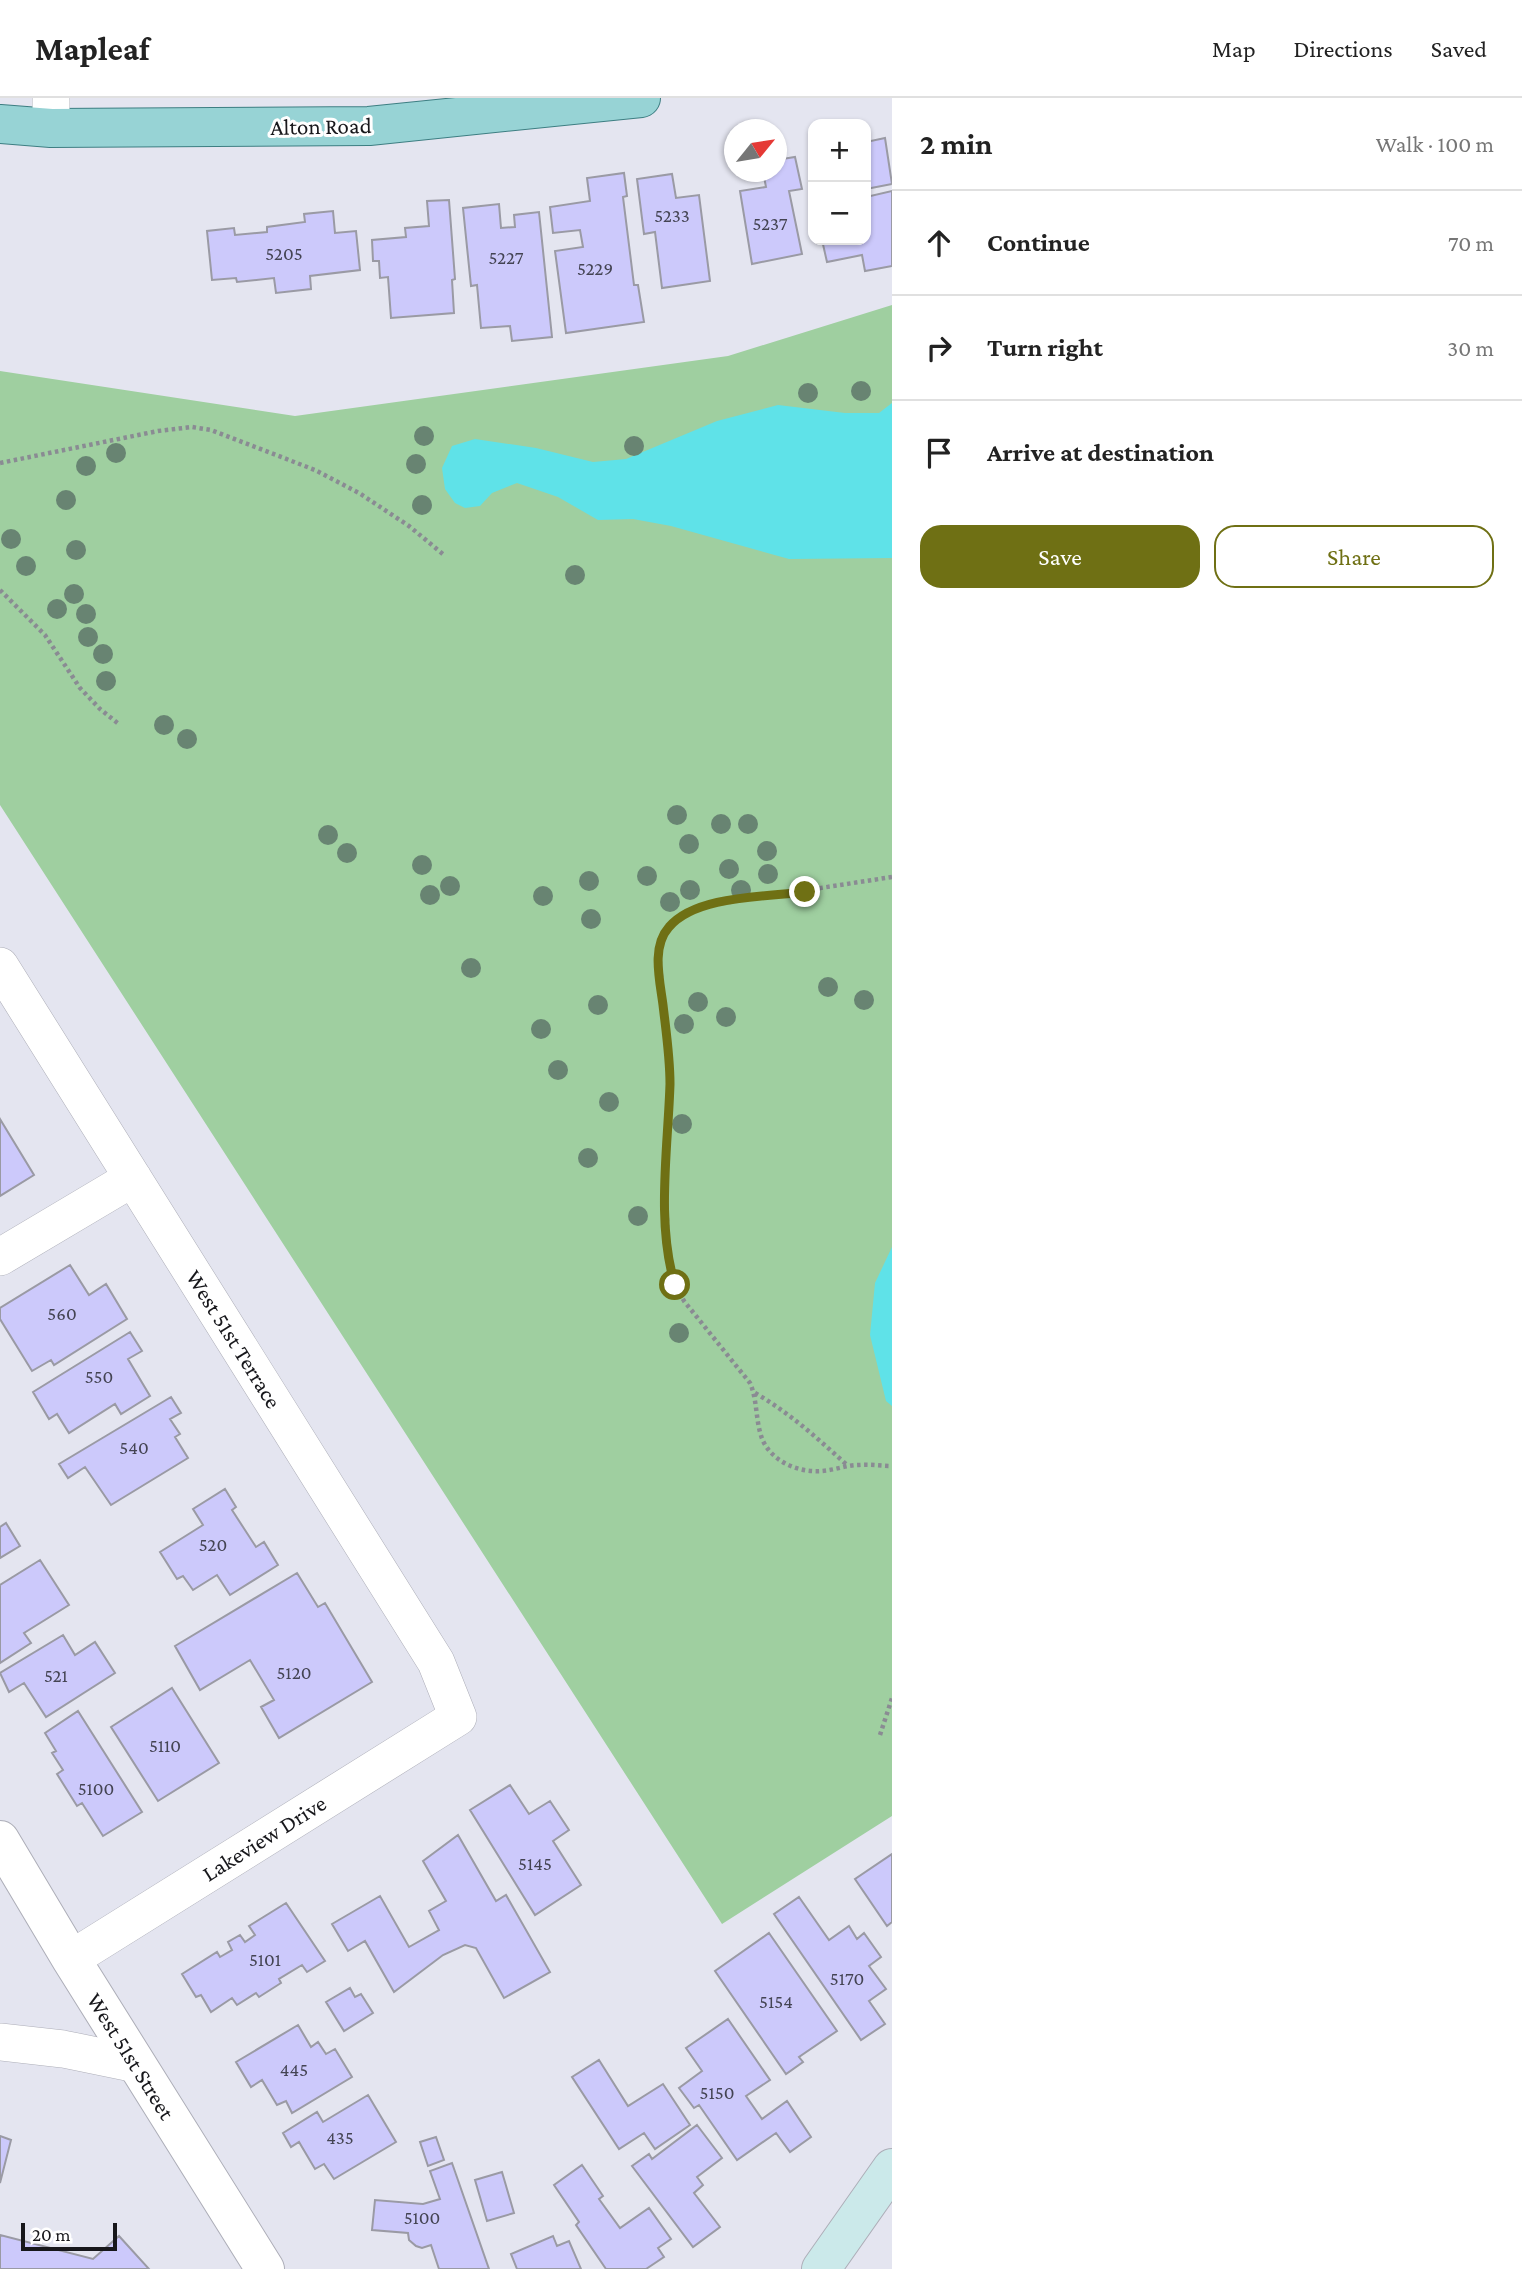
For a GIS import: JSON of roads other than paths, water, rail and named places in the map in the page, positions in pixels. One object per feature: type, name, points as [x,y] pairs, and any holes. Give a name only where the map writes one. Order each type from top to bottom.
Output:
[{"type":"main road","name":"Alton Road","points":[[0,124],[51,113],[369,126],[641,98]]},
{"type":"main road","points":[[821,2269],[892,2168]]},
{"type":"street","name":"West 51st Terrace","points":[[0,966],[436,1662],[458,1717]]},
{"type":"street","points":[[0,1257],[133,1178]]},
{"type":"street","name":"Lakeview Drive","points":[[71,1959],[458,1717]]},
{"type":"street","name":"West 51st Street","points":[[0,1840],[71,1959],[265,2269]]},
{"type":"street","points":[[0,2042],[63,2049],[136,2064]]},
{"type":"water","points":[[892,403],[892,558],[789,559],[671,526],[633,519],[598,520],[558,497],[517,483],[492,493],[480,506],[465,508],[455,503],[445,489],[442,468],[452,446],[475,439],[536,448],[593,462],[626,459],[717,421],[778,405],[845,413],[879,413]]},
{"type":"water","points":[[892,1247],[892,1406],[886,1401],[870,1335],[875,1283]]}]
